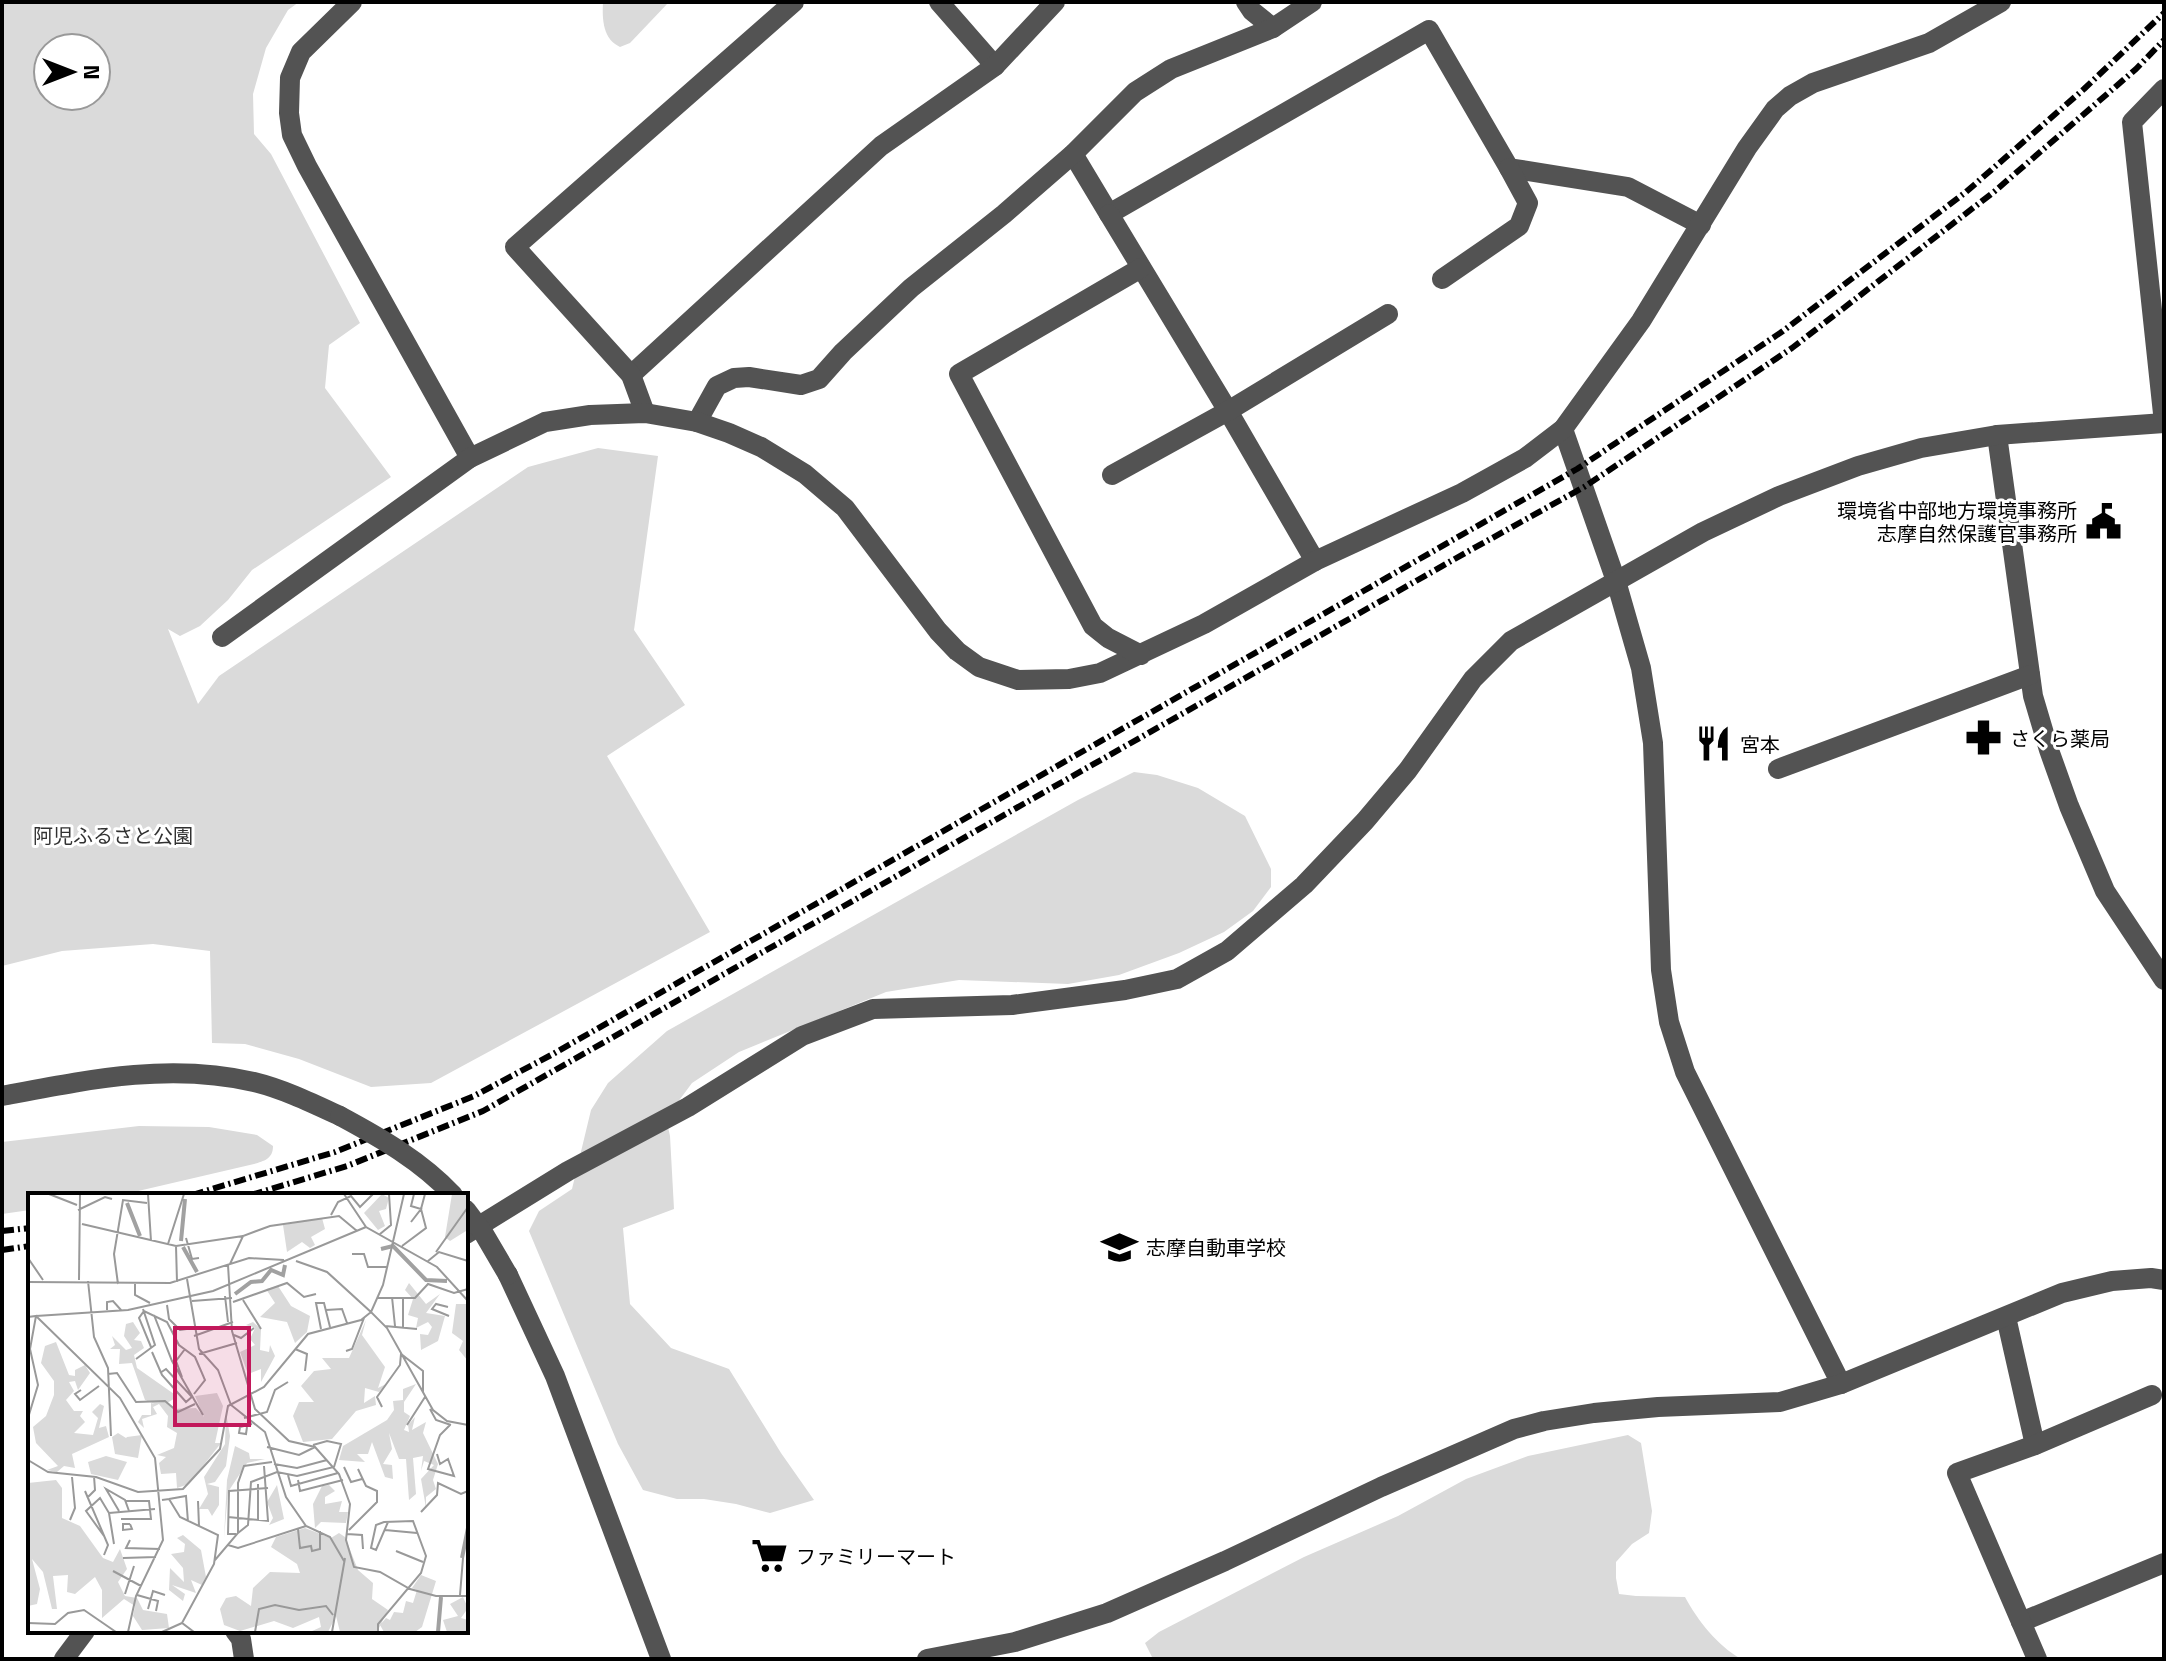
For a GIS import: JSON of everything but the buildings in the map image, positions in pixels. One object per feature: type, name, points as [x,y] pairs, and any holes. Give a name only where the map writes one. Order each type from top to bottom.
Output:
[{"type":"street","points":[[352,2],[301,52],[290,78],[292,135],[470,458]]},
{"type":"street","points":[[645,413],[631,375],[515,247],[794,2]]},
{"type":"street","points":[[939,2],[995,66]]},
{"type":"street","points":[[631,375],[881,146],[995,66],[1055,2]]},
{"type":"street","points":[[1246,2],[1273,28]]},
{"type":"street","points":[[697,422],[717,386],[725,381],[749,377],[801,385],[819,379],[911,288],[1073,154],[1135,92],[1171,69],[1273,28],[1312,2]]},
{"type":"street","points":[[222,637],[470,458],[545,422],[590,415],[645,413],[697,422],[729,433],[761,447],[805,474],[845,508],[938,631],[957,651],[979,667],[1018,680],[1069,679],[1100,673],[1204,624],[1315,561],[1462,493],[1525,458],[1563,429],[1641,321],[1747,148],[1775,109],[1813,83],[1929,43],[2001,2]]},
{"type":"street","points":[[1109,214],[1429,30],[1528,203],[1519,226],[1442,279]]},
{"type":"street","points":[[468,1233],[568,1171],[688,1107],[802,1036],[873,1009],[1012,1005],[1125,990],[1177,979],[1227,951],[1304,885],[1365,821],[1408,770],[1473,679],[1511,641],[1703,532],[1779,496],[1845,471],[1921,448],[1997,435],[2164,423],[2132,122],[2164,89]]},
{"type":"street","points":[[1073,154],[1315,561]]},
{"type":"street","points":[[1509,168],[1628,187],[1701,225]]},
{"type":"street","points":[[1141,268],[959,374],[1093,626],[1108,638],[1141,655]]},
{"type":"street","points":[[1112,475],[1228,411],[1388,314]]},
{"type":"street","points":[[1563,429],[1616,581],[1641,668],[1653,743],[1661,970],[1669,1022],[1685,1072],[1841,1384]]},
{"type":"street","points":[[1997,435],[2033,696],[2049,750],[2105,891],[2164,980]]},
{"type":"street","points":[[1778,769],[2030,675]]},
{"type":"street","points":[[2,1096],[130,1074],[194,1073],[255,1083],[340,1116],[410,1157],[451,1193]]},
{"type":"street","points":[[468,1213],[508,1275],[555,1376],[661,1659]]},
{"type":"street","points":[[927,1659],[1015,1642],[1107,1613],[1514,1429],[1594,1413],[1780,1402],[1841,1384],[2062,1293],[2112,1281],[2164,1280]]},
{"type":"street","points":[[2006,1317],[2035,1445]]},
{"type":"street","points":[[2037,1659],[1957,1473],[2035,1445],[2152,1395]]},
{"type":"street","points":[[2021,1622],[2164,1563]]},
{"type":"street","points":[[64,1659],[84,1633]]},
{"type":"street","points":[[236,1633],[241,1639],[244,1659]]},
{"type":"green space","name":"阿児ふるさと公園","points":[[2,2],[299,2],[288,10],[266,48],[253,94],[254,134],[271,154],[360,323],[329,345],[325,388],[391,477],[252,570],[228,600],[200,626],[180,636],[168,629],[198,704],[219,676],[528,467],[598,448],[658,456],[634,630],[685,705],[607,756],[710,932],[431,1083],[371,1087],[299,1059],[245,1044],[212,1043],[210,951],[153,944],[62,951],[2,966]]},
{"type":"green space","points":[[603,2],[669,2],[630,43],[620,47],[607,34],[603,22]]},
{"type":"green space","points":[[1134,772],[1157,775],[1198,788],[1245,816],[1271,869],[1271,887],[1253,911],[1224,932],[1119,975],[1068,984],[959,980],[886,992],[739,1052],[692,1083],[666,1118],[670,1136],[674,1209],[623,1228],[630,1304],[671,1348],[729,1369],[814,1500],[770,1513],[704,1499],[677,1499],[643,1490],[618,1444],[529,1231],[539,1211],[572,1189],[591,1110],[608,1083],[667,1031],[1078,800]]},
{"type":"green space","points":[[139,1126],[209,1127],[257,1135],[273,1146],[273,1150],[267,1159],[254,1164],[130,1193],[28,1193],[28,1210],[2,1214],[2,1142]]},
{"type":"green space","points":[[1628,1435],[1641,1443],[1652,1511],[1649,1533],[1632,1544],[1616,1562],[1619,1594],[1685,1597],[1709,1632],[1741,1659],[1153,1659],[1145,1643],[1159,1632],[1304,1557],[1398,1516],[1466,1479],[1528,1456]]},
{"type":"railway","points":[[199,1193],[335,1152],[474,1096],[553,1054],[1577,469],[1783,331],[1966,192],[2084,89],[2164,13]]},
{"type":"railway","points":[[258,1193],[347,1166],[483,1111],[1584,487],[1792,348],[1995,191],[2136,69],[2164,40]]},
{"type":"railway","points":[[2,1231],[28,1228]]},
{"type":"railway","points":[[2,1250],[28,1246]]},
{"type":"place","name":"環境省中部地方環境事務所 志摩自然保護官事務所","points":[[2103,522]]},
{"type":"place","name":"さくら薬局","points":[[1984,738]]},
{"type":"place","name":"宮本","points":[[1714,744]]},
{"type":"place","name":"志摩自動車学校","points":[[1120,1247]]},
{"type":"place","name":"ファミリーマート","points":[[770,1556]]}]
